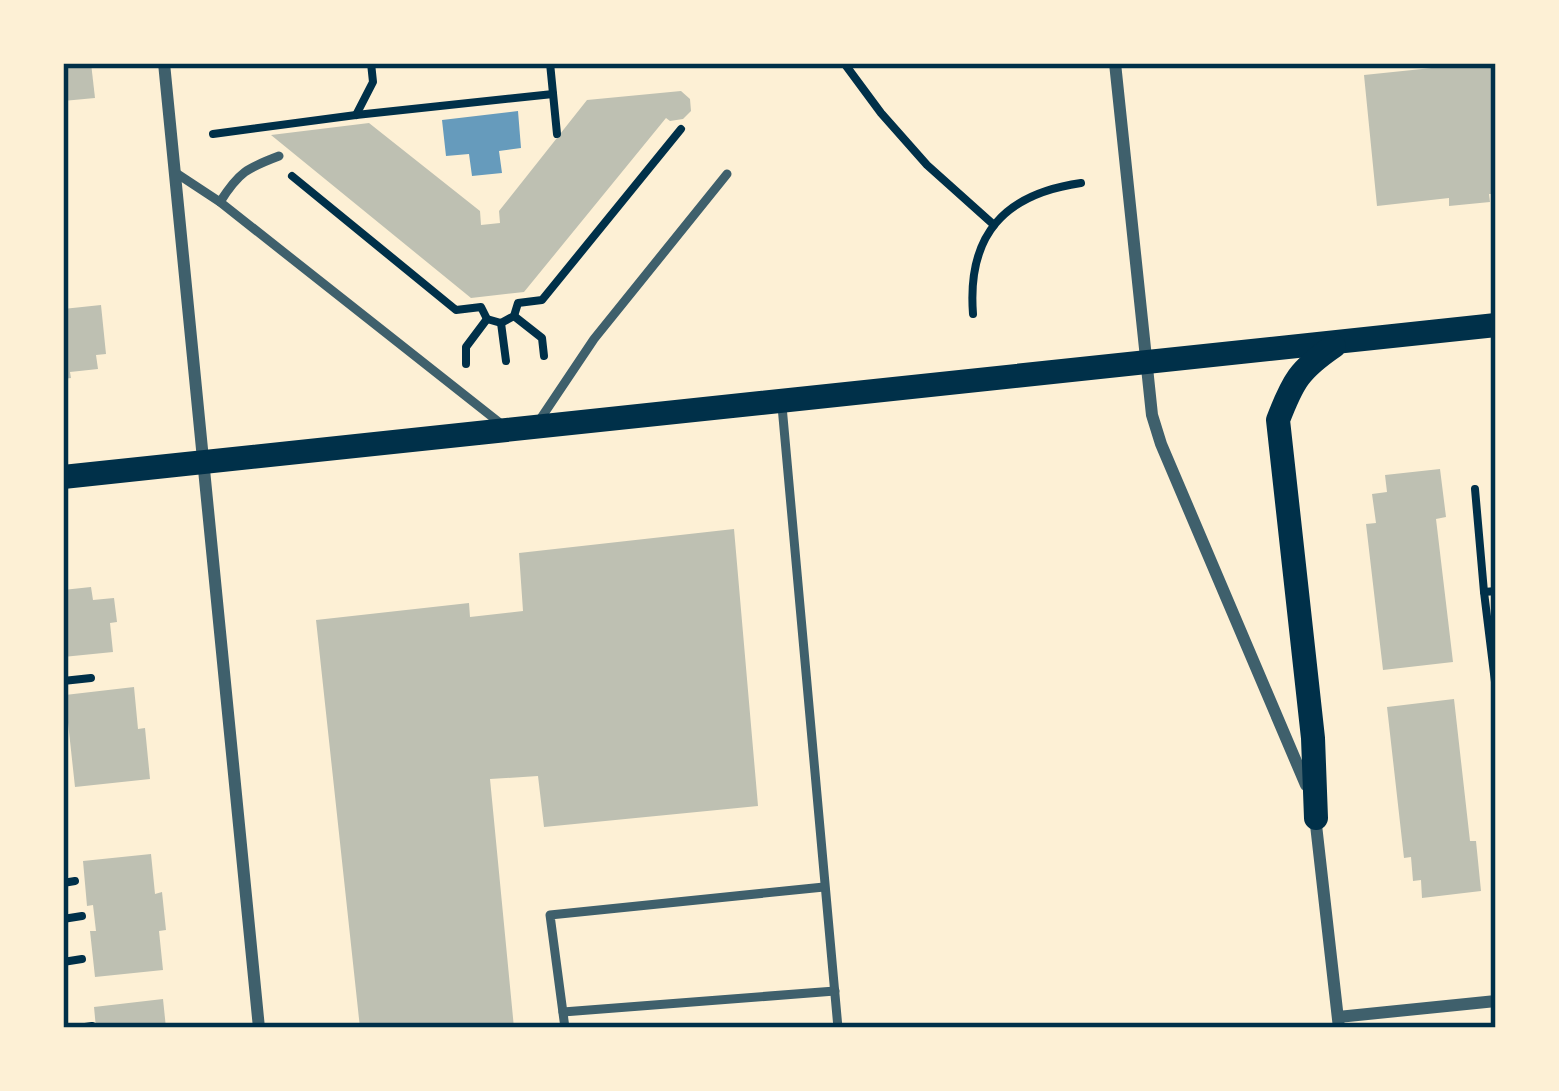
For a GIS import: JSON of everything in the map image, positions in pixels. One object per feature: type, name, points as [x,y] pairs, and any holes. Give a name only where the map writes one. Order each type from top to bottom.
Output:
[{"type":"main road","points":[[63,477],[1496,325]]},
{"type":"main road","points":[[1316,818],[1313,738],[1278,420],[1306,364],[1341,341]]},
{"type":"street","points":[[164,63],[259,1028]]},
{"type":"street","points":[[1115,63],[1152,415],[1302,772],[1316,818],[1338,1023],[1496,1000]]},
{"type":"lane","points":[[220,202],[248,167],[279,156]]},
{"type":"lane","points":[[176,173],[521,429],[727,174]]},
{"type":"lane","points":[[782,401],[838,1028]]},
{"type":"lane","points":[[565,1028],[550,915],[824,887]]},
{"type":"lane","points":[[562,1012],[835,991]]},
{"type":"path","points":[[356,115],[373,82],[371,63]]},
{"type":"path","points":[[550,63],[557,134]]},
{"type":"path","points":[[844,63],[927,164],[994,225]]},
{"type":"path","points":[[213,134],[554,94]]},
{"type":"path","points":[[292,176],[456,310],[481,307],[487,319],[501,323],[514,316],[518,303],[542,299],[681,129]]},
{"type":"path","points":[[973,314],[971,284],[994,225],[1028,196],[1082,184]]},
{"type":"path","points":[[514,316],[542,338],[544,356]]},
{"type":"path","points":[[466,365],[466,347],[487,319]]},
{"type":"path","points":[[501,323],[506,361]]},
{"type":"path","points":[[1474,489],[1496,690]]},
{"type":"path","points":[[1484,592],[1496,591]]},
{"type":"path","points":[[63,681],[91,678]]},
{"type":"path","points":[[63,883],[75,881]]},
{"type":"path","points":[[63,919],[82,916]]},
{"type":"path","points":[[63,962],[82,959]]},
{"type":"path","points":[[78,1028],[92,1026]]},
{"type":"water","points":[[518,111],[521,148],[499,151],[502,173],[472,176],[469,154],[446,156],[442,120]]},
{"type":"building","points":[[63,63],[91,63],[95,98],[63,101]]},
{"type":"building","points":[[1496,63],[1496,194],[1489,194],[1490,202],[1449,206],[1449,198],[1377,206],[1364,75]]},
{"type":"building","points":[[681,91],[690,99],[691,111],[683,119],[666,118],[524,292],[471,298],[271,135],[369,123],[480,211],[481,225],[500,223],[499,211],[587,100]]},
{"type":"building","points":[[101,305],[106,354],[96,355],[98,369],[70,372],[71,378],[63,379],[63,309]]},
{"type":"building","points":[[1440,469],[1446,517],[1436,519],[1453,662],[1383,670],[1366,524],[1376,523],[1372,494],[1387,492],[1385,475]]},
{"type":"building","points":[[734,529],[758,806],[544,827],[538,776],[490,779],[514,1028],[360,1028],[316,620],[469,603],[470,617],[523,611],[519,553]]},
{"type":"building","points":[[91,587],[93,600],[114,598],[113,652],[63,657],[63,590]]},
{"type":"building","points":[[134,687],[138,729],[145,728],[150,779],[75,787],[65,695]]},
{"type":"building","points":[[1454,699],[1470,841],[1476,841],[1481,891],[1422,898],[1421,880],[1413,881],[1411,857],[1404,858],[1387,707]]},
{"type":"building","points":[[151,854],[155,894],[162,892],[166,930],[159,931],[163,970],[95,977],[90,931],[96,931],[93,905],[87,906],[83,861]]},
{"type":"building","points":[[163,999],[166,1028],[96,1028],[94,1007]]}]
